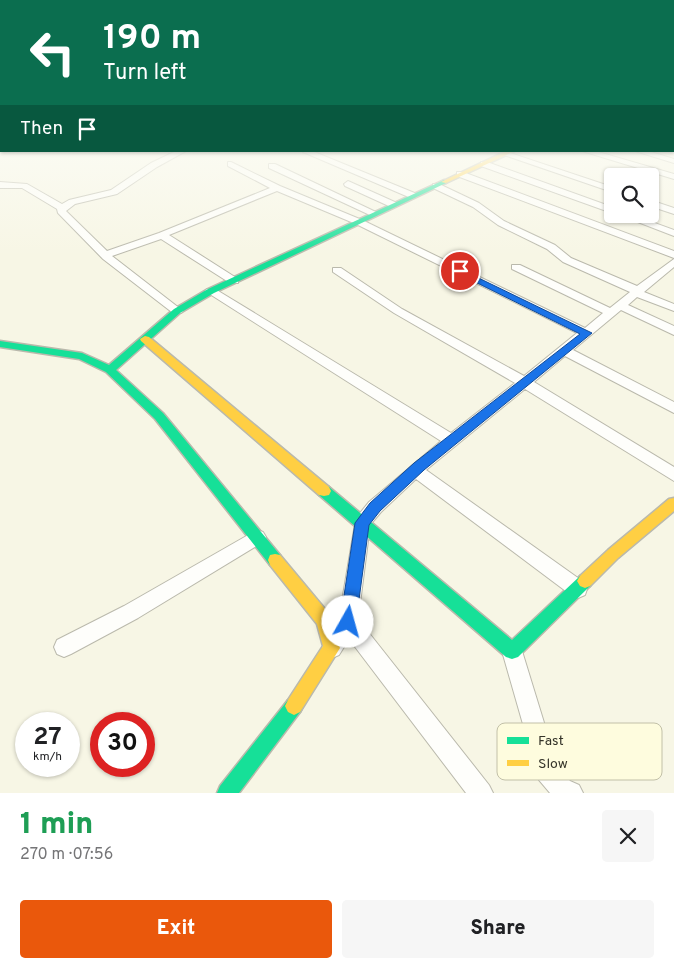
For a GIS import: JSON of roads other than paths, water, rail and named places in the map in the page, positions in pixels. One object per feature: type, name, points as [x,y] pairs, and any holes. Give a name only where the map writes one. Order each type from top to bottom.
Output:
[{"type":"street","points":[[62,208],[72,202],[114,192],[130,181]]},
{"type":"street","points":[[264,181],[359,222],[586,333]]},
{"type":"street","points":[[304,181],[375,214]]},
{"type":"street","points":[[378,181],[414,196]]},
{"type":"street","points":[[110,370],[177,311],[211,291],[446,181]]},
{"type":"street","points":[[227,793],[298,701],[348,622],[362,523],[375,507],[415,470],[672,264],[477,181]]},
{"type":"street","points":[[531,181],[604,207]]},
{"type":"street","points":[[588,181],[604,187]]},
{"type":"street","points":[[348,184],[394,205]]},
{"type":"street","points":[[0,185],[24,186],[62,208],[61,211],[105,255],[177,311]]},
{"type":"street","points":[[436,186],[476,204],[501,223],[551,247],[567,260],[674,308]]},
{"type":"street","points":[[105,255],[162,235],[277,188]]},
{"type":"street","points":[[659,206],[674,211]]},
{"type":"street","points":[[647,223],[674,233]]},
{"type":"street","points":[[162,235],[234,281]]},
{"type":"street","points":[[516,268],[616,309],[674,330]]},
{"type":"street","points":[[337,270],[398,311],[526,382],[674,475]]},
{"type":"street","points":[[211,291],[452,441]]},
{"type":"street","points":[[145,339],[512,650],[533,723]]},
{"type":"street","points":[[0,344],[82,356],[110,370],[159,416],[324,620],[332,648]]},
{"type":"street","points":[[565,351],[674,408]]},
{"type":"street","points":[[415,470],[578,589]]},
{"type":"street","points":[[512,650],[614,554],[674,503]]},
{"type":"street","points":[[64,647],[131,612],[256,537]]},
{"type":"street","points":[[348,622],[481,793]]},
{"type":"street","points":[[554,780],[562,789],[571,793]]}]
